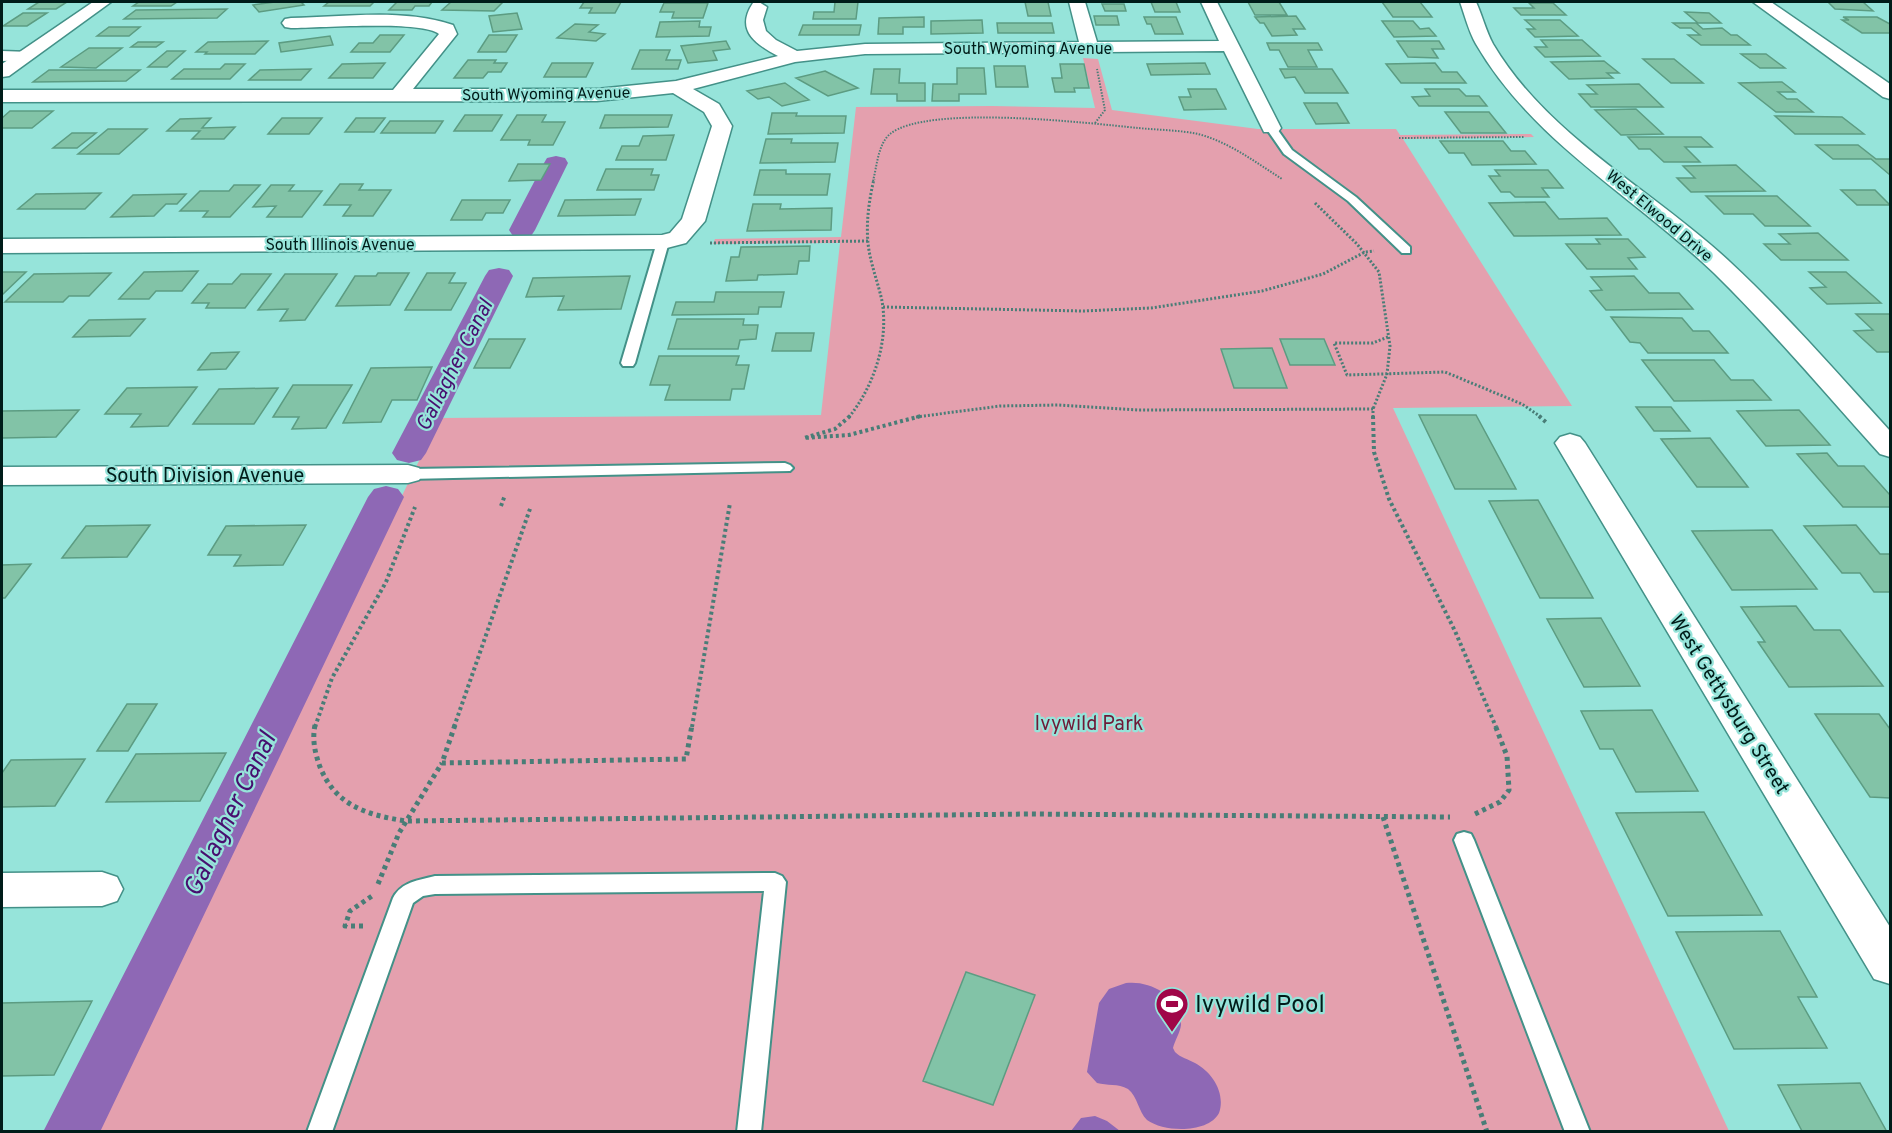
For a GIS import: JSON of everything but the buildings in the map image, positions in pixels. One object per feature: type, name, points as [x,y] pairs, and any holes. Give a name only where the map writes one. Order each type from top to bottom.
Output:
[{"type":"street","points":[[2,72],[103,2]]},
{"type":"street","points":[[1077,2],[1089,47]]},
{"type":"street","points":[[1209,2],[1271,128]]},
{"type":"street","name":"West Elwood Drive","points":[[1468,2],[1478,35],[1500,70],[1529,102],[1565,137],[1683,231],[1715,261],[1890,448]]},
{"type":"street","points":[[1761,2],[1890,93]]},
{"type":"street","points":[[759,7],[754,22],[758,34],[770,44],[795,57]]},
{"type":"street","points":[[291,23],[418,22],[447,29],[448,34],[399,95]]},
{"type":"street","name":"South Wyoming Avenue","points":[[2,96],[597,95],[676,87],[795,57],[865,49],[1231,46]]},
{"type":"street","points":[[2,56],[24,56]]},
{"type":"street","points":[[670,240],[693,221],[722,126],[712,108],[676,87]]},
{"type":"street","name":"South Illinois Avenue","points":[[2,246],[670,240]]},
{"type":"street","name":"West Gettysburg Street","points":[[1570,444],[1890,965]]},
{"type":"street","name":"South Division Avenue","points":[[2,476],[408,474]]},
{"type":"street","points":[[2,890],[102,889]]},
{"type":"lane","points":[[1271,128],[1288,152],[1352,200],[1406,250]]},
{"type":"lane","points":[[628,363],[670,240]]},
{"type":"lane","points":[[408,474],[785,468]]},
{"type":"lane","points":[[1464,840],[1578,1131]]},
{"type":"lane","points":[[319,1131],[392,926],[404,898],[417,890],[435,885],[775,882],[748,1131]]},
{"type":"path","points":[[1095,123],[1105,110],[1096,67]]},
{"type":"path","points":[[1284,180],[1232,147],[1212,138],[1179,130],[1049,119],[951,119],[920,122],[893,132],[885,139],[873,178],[868,209],[868,241],[883,307],[881,346],[869,386],[842,423],[827,432],[804,438],[849,435],[923,415],[1000,406],[1058,405],[1139,410],[1373,409]]},
{"type":"path","points":[[1399,138],[1527,137]]},
{"type":"path","points":[[1308,198],[1344,230],[1365,252],[1379,272],[1390,346],[1387,374],[1373,409],[1374,452],[1389,499],[1455,632],[1507,756],[1509,790],[1500,802],[1467,816]]},
{"type":"path","points":[[670,240],[703,243],[868,241]]},
{"type":"path","points":[[883,307],[1083,311],[1151,308],[1243,295],[1310,279],[1335,269],[1365,252]]},
{"type":"path","points":[[1388,337],[1373,344],[1334,343],[1347,375],[1445,372],[1522,404],[1542,418]]},
{"type":"path","points":[[442,763],[686,759],[730,503]]},
{"type":"path","points":[[351,911],[372,897],[406,821],[442,763],[531,506]]},
{"type":"path","points":[[415,507],[393,567],[327,693],[314,732],[317,759],[327,786],[339,799],[359,811],[406,821],[1030,814],[1455,817]]},
{"type":"path","points":[[1383,817],[1487,1131]]},
{"type":"green space","name":"Ivywild Park","points":[[1083,58],[1098,59],[1112,110],[1258,129],[1396,129],[1400,135],[1531,134],[1534,137],[1403,139],[1572,406],[1393,408],[1729,1131],[91,1132],[440,418],[821,415],[840,243],[713,244],[715,239],[841,237],[856,107],[1095,108]]},
{"type":"shaded area","points":[[1126,983],[1145,984],[1163,992],[1176,1006],[1181,1025],[1173,1048],[1182,1057],[1207,1072],[1216,1084],[1221,1105],[1214,1120],[1186,1129],[1155,1124],[1147,1120],[1128,1089],[1097,1083],[1087,1072],[1099,1003],[1109,989]]},
{"type":"shaded area","points":[[1095,1116],[1107,1121],[1120,1131],[1071,1131],[1081,1118]]},
{"type":"waterway","name":"Gallagher Canal","points":[[522,230],[556,163]]},
{"type":"waterway","name":"Gallagher Canal","points":[[409,453],[499,276]]},
{"type":"waterway","name":"Gallagher Canal","points":[[71,1132],[386,497]]},
{"type":"place","name":"Ivywild Pool","points":[[1172,1033]]}]
